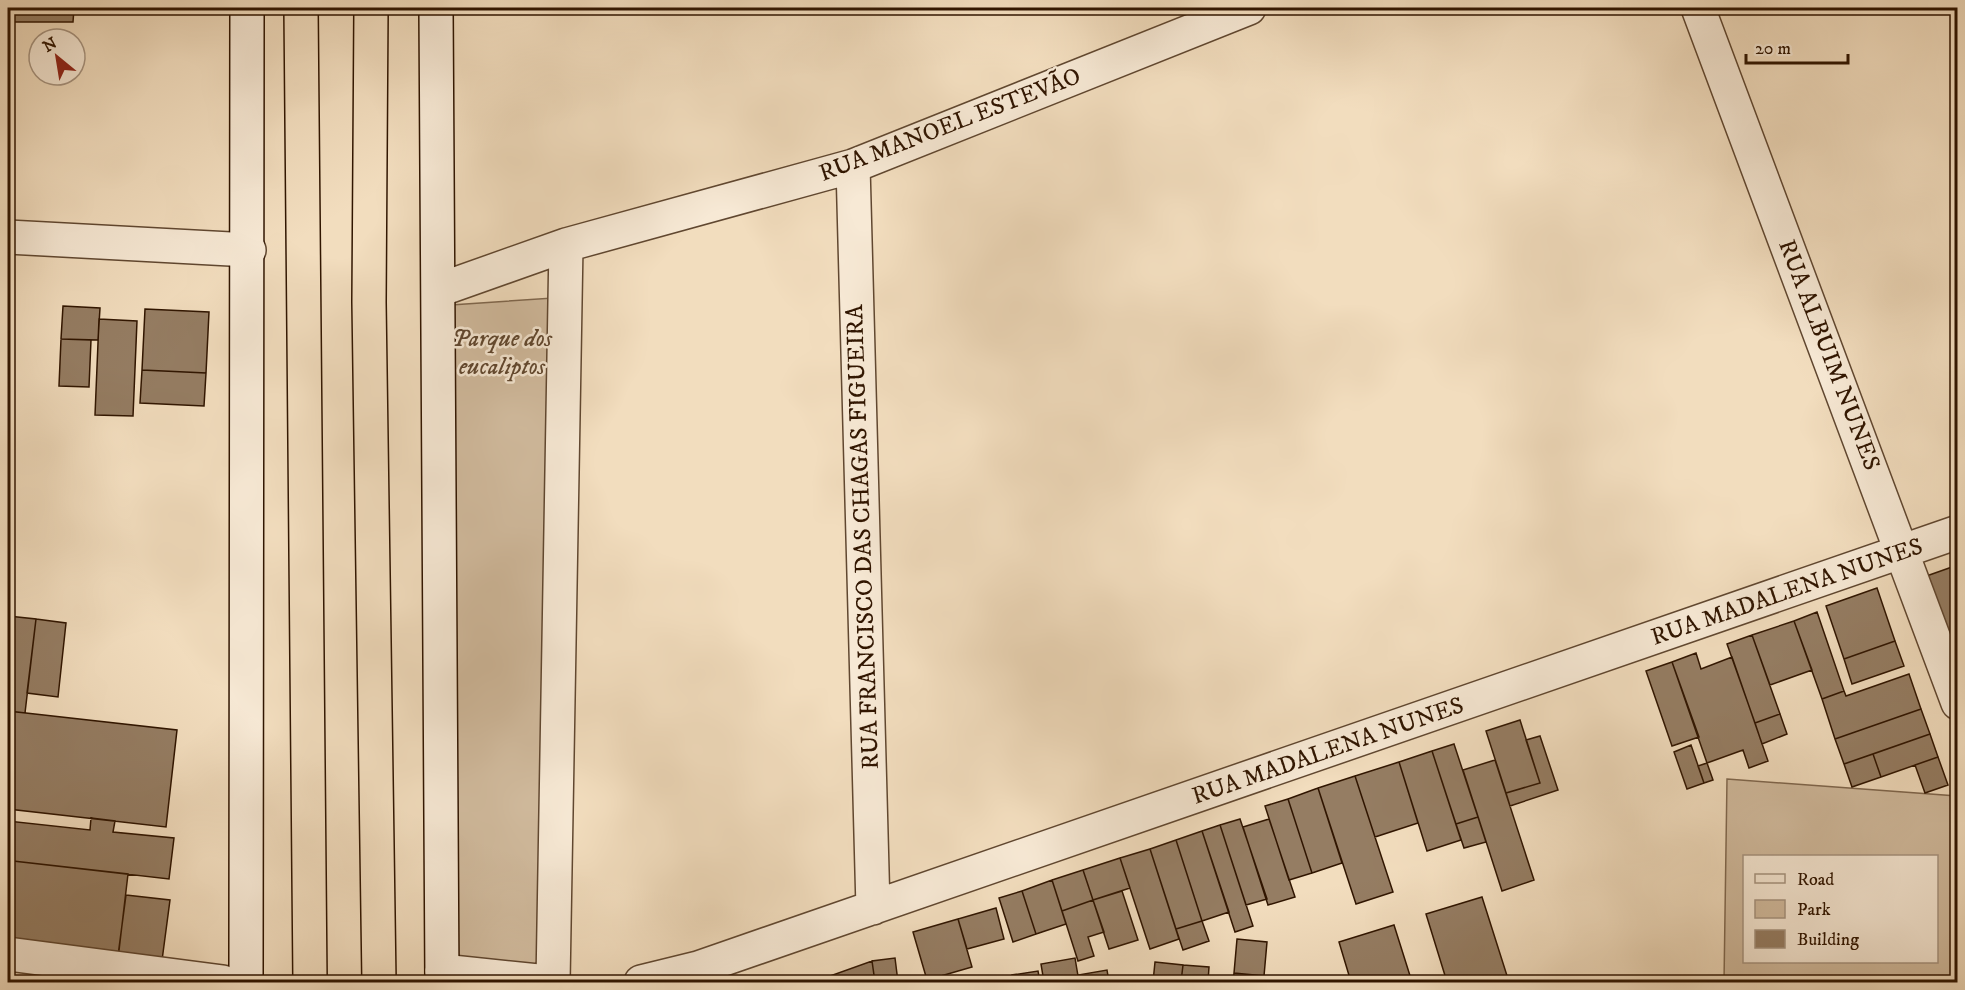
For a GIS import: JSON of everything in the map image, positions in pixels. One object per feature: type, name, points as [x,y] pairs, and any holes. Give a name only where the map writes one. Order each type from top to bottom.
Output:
[{"type":"highway","points":[[301,8],[310,982]]},
{"type":"highway","points":[[371,8],[369,302],[379,982]]},
{"type":"street","points":[[246,982],[249,250],[247,8]]},
{"type":"street","points":[[436,8],[442,977],[548,982]]},
{"type":"street","name":"RUA MANOEL ESTEVÃO","points":[[439,290],[566,245],[853,166],[1250,8]]},
{"type":"street","name":"RUA ALBUIM NUNES","points":[[1698,8],[1958,703]]},
{"type":"street","name":"RUA FRANCISCO DAS CHAGAS FIGUEIRA","points":[[853,166],[873,908]]},
{"type":"street","points":[[8,237],[249,250]]},
{"type":"street","points":[[553,982],[566,245]]},
{"type":"street","name":"RUA MADALENA NUNES","points":[[641,982],[695,975],[873,908],[1958,532]]},
{"type":"street","points":[[8,954],[223,982]]},
{"type":"green space","name":"Parque dos eucaliptos","points":[[553,298],[544,970],[454,961],[451,305]]},
{"type":"green space","points":[[1727,779],[1957,796],[1957,982],[1724,982]]},
{"type":"building","points":[[8,8],[74,8],[73,22],[8,22]]},
{"type":"building","points":[[63,306],[100,308],[98,340],[61,339]]},
{"type":"building","points":[[145,309],[209,312],[206,373],[142,370]]},
{"type":"building","points":[[99,319],[137,321],[133,416],[95,415]]},
{"type":"building","points":[[61,339],[91,340],[89,387],[59,386]]},
{"type":"building","points":[[142,370],[206,373],[204,406],[140,403]]},
{"type":"building","points":[[1952,567],[1958,582],[1958,634],[1941,640],[1918,579]]},
{"type":"building","points":[[1877,588],[1895,641],[1844,659],[1826,606]]},
{"type":"building","points":[[1817,612],[1844,691],[1822,699],[1794,621]]},
{"type":"building","points":[[8,616],[36,619],[25,713],[8,711]]},
{"type":"building","points":[[36,619],[66,623],[58,697],[27,693]]},
{"type":"building","points":[[1794,621],[1812,670],[1770,685],[1752,635]]},
{"type":"building","points":[[1752,635],[1780,714],[1755,723],[1727,644]]},
{"type":"building","points":[[1895,641],[1904,666],[1852,684],[1844,659]]},
{"type":"building","points":[[1696,653],[1701,669],[1732,657],[1768,761],[1749,768],[1743,750],[1707,763],[1672,662]]},
{"type":"building","points":[[1672,662],[1699,737],[1672,746],[1646,671]]},
{"type":"building","points":[[1909,674],[1921,709],[1835,739],[1822,699],[1844,691],[1846,696]]},
{"type":"building","points":[[1921,709],[1930,734],[1844,764],[1835,739]]},
{"type":"building","points":[[8,711],[177,730],[166,827],[8,809]]},
{"type":"building","points":[[1780,714],[1787,734],[1762,744],[1755,723]]},
{"type":"building","points":[[1520,720],[1540,783],[1506,793],[1486,731]]},
{"type":"building","points":[[1930,734],[1938,757],[1881,777],[1873,754]]},
{"type":"building","points":[[1540,736],[1558,790],[1510,806],[1506,793],[1540,783],[1526,740]]},
{"type":"building","points":[[1454,744],[1478,817],[1456,824],[1432,751]]},
{"type":"building","points":[[1691,745],[1704,783],[1687,789],[1674,752]]},
{"type":"building","points":[[1432,751],[1461,840],[1427,851],[1399,762]]},
{"type":"building","points":[[1873,754],[1881,777],[1852,787],[1844,764]]},
{"type":"building","points":[[1938,757],[1948,785],[1925,793],[1915,765]]},
{"type":"building","points":[[1495,760],[1534,880],[1502,891],[1463,770]]},
{"type":"building","points":[[1399,762],[1418,823],[1375,837],[1355,776]]},
{"type":"building","points":[[1707,763],[1713,780],[1704,783],[1698,766]]},
{"type":"building","points":[[1355,776],[1393,892],[1356,904],[1318,788]]},
{"type":"building","points":[[1318,788],[1342,863],[1312,873],[1288,799]]},
{"type":"building","points":[[1288,799],[1312,873],[1289,880],[1265,806]]},
{"type":"building","points":[[1478,817],[1486,842],[1464,848],[1456,824]]},
{"type":"building","points":[[91,818],[115,821],[113,832],[174,838],[169,879],[13,861],[8,908],[8,821],[90,830]]},
{"type":"building","points":[[1240,819],[1267,899],[1246,905],[1220,825]]},
{"type":"building","points":[[1269,819],[1295,897],[1268,905],[1243,827]]},
{"type":"building","points":[[1220,825],[1253,926],[1235,932],[1202,831]]},
{"type":"building","points":[[1202,831],[1229,912],[1202,921],[1176,840]]},
{"type":"building","points":[[1176,840],[1202,921],[1176,929],[1150,849]]},
{"type":"building","points":[[1150,849],[1179,939],[1150,949],[1120,858]]},
{"type":"building","points":[[1120,858],[1130,888],[1093,900],[1083,870]]},
{"type":"building","points":[[13,861],[128,874],[118,959],[8,947],[8,908]]},
{"type":"building","points":[[1083,870],[1093,900],[1062,911],[1052,880]]},
{"type":"building","points":[[1052,880],[1066,924],[1036,934],[1022,891]]},
{"type":"building","points":[[1022,891],[1036,934],[1013,942],[999,898]]},
{"type":"building","points":[[1122,891],[1138,940],[1109,949],[1093,900]]},
{"type":"building","points":[[126,895],[170,900],[161,968],[117,963]]},
{"type":"building","points":[[1482,897],[1509,982],[1447,982],[1426,914]]},
{"type":"building","points":[[1093,900],[1104,932],[1088,937],[1094,956],[1078,961],[1062,911]]},
{"type":"building","points":[[996,908],[1004,939],[967,949],[958,919]]},
{"type":"building","points":[[958,919],[972,967],[927,980],[913,932]]},
{"type":"building","points":[[1202,921],[1209,941],[1183,950],[1176,929]]},
{"type":"building","points":[[1394,925],[1412,982],[1351,982],[1339,942]]},
{"type":"building","points":[[1237,939],[1267,942],[1264,976],[1234,973]]},
{"type":"building","points":[[895,958],[898,982],[875,982],[872,961]]},
{"type":"building","points":[[1075,958],[1079,982],[1044,982],[1041,964]]},
{"type":"building","points":[[872,961],[875,982],[816,982],[816,981]]},
{"type":"building","points":[[1155,962],[1183,965],[1181,982],[1153,982]]},
{"type":"building","points":[[1183,965],[1209,967],[1208,982],[1181,982]]},
{"type":"building","points":[[1107,970],[1109,982],[1079,982],[1078,975]]},
{"type":"building","points":[[1038,971],[1040,982],[1013,982],[1012,975]]},
{"type":"building","points":[[1234,973],[1264,976],[1263,982],[1233,982]]}]
